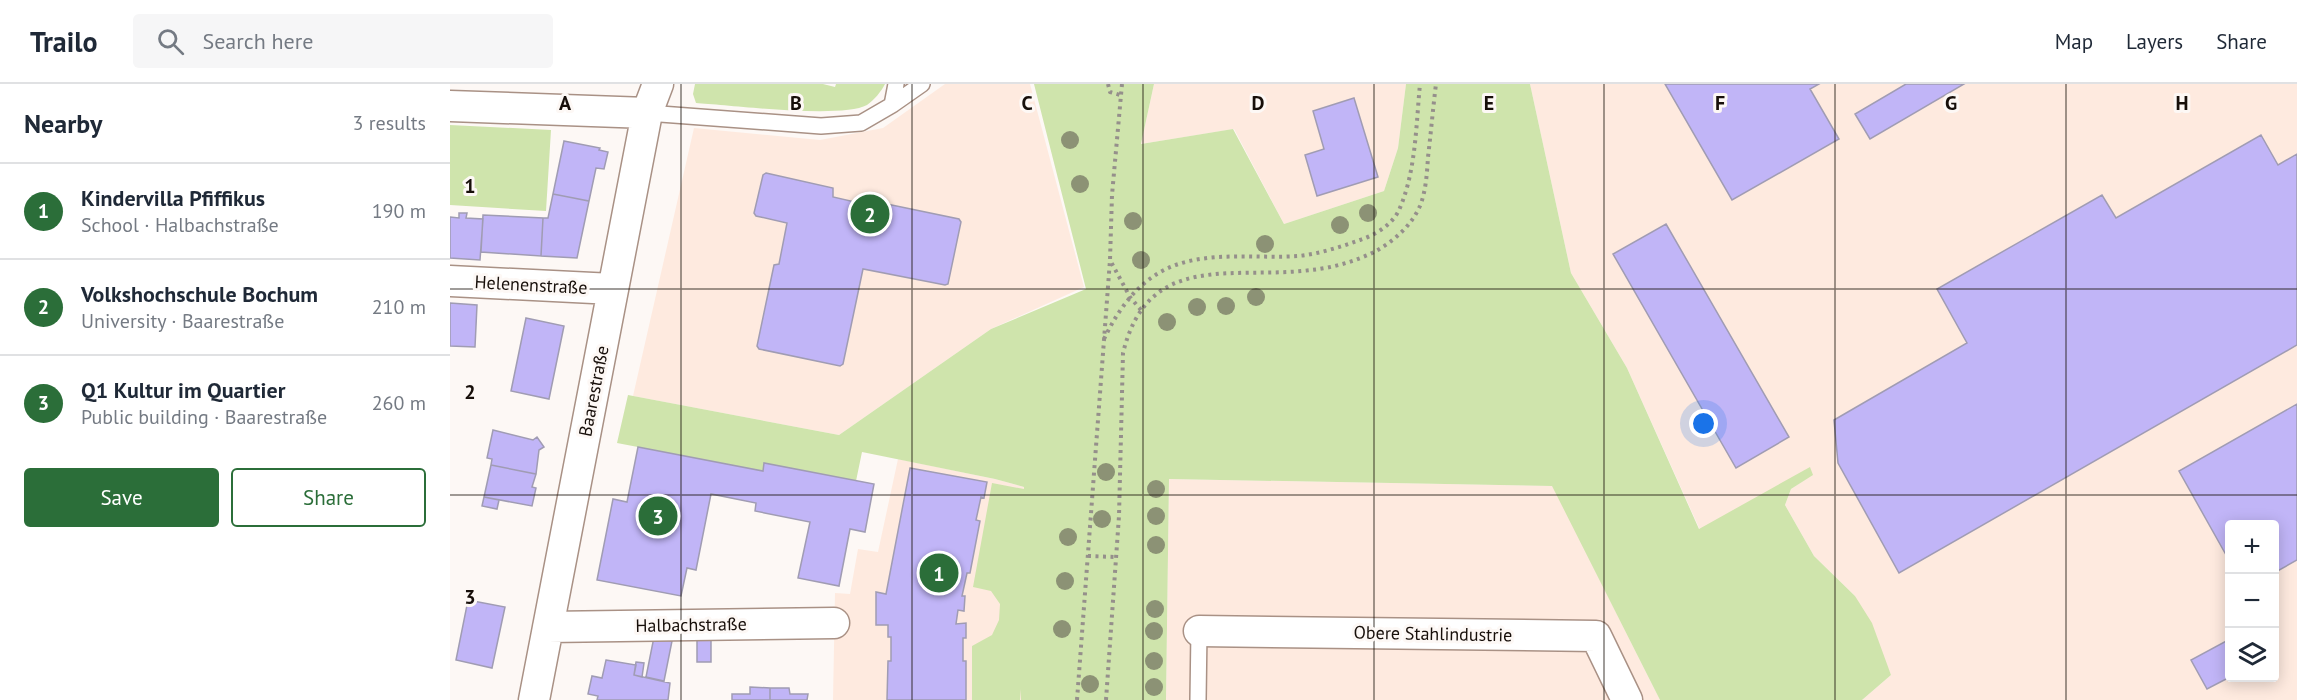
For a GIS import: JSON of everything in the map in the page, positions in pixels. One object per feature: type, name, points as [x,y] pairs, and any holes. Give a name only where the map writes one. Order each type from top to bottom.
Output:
[{"type":"street","name":"Baarestraße","points":[[534,700],[647,113],[658,84]]},
{"type":"street","points":[[469,100],[647,113]]},
{"type":"street","name":"Helenenstraße","points":[[450,281],[613,289]]},
{"type":"street","name":"Halbachstraße","points":[[548,627],[834,623]]},
{"type":"street","name":"Obere Stahlindustrie","points":[[1199,631],[1596,636],[1627,700]]},
{"type":"lane","points":[[892,105],[896,84]]},
{"type":"lane","points":[[647,113],[821,126],[861,123],[922,84]]},
{"type":"lane","points":[[1198,700],[1199,631]]},
{"type":"path","points":[[1108,84],[1110,92],[1120,95]]},
{"type":"path","points":[[1077,700],[1110,260],[1112,195],[1122,84]]},
{"type":"path","points":[[1104,339],[1117,314],[1130,297],[1149,279],[1168,268],[1211,259],[1299,256],[1327,251],[1377,234],[1398,212],[1410,177],[1420,84]]},
{"type":"path","points":[[1106,700],[1116,557],[1123,353],[1128,329],[1152,297],[1168,286],[1190,277],[1311,270],[1351,261],[1390,244],[1407,227],[1420,206],[1425,184],[1436,84]]},
{"type":"path","points":[[1110,260],[1130,297],[1141,310]]},
{"type":"path","points":[[1088,556],[1116,557]]},
{"type":"shaded area","points":[[945,84],[1030,84],[1084,287],[991,329],[839,435],[633,396],[694,128],[820,140],[883,128]]},
{"type":"shaded area","points":[[1154,84],[1406,84],[1398,148],[1384,191],[1284,224],[1234,129],[1141,144]]},
{"type":"shaded area","points":[[1530,84],[2297,84],[2297,700],[1862,700],[1891,675],[1855,596],[1814,556],[1785,505],[1791,489],[1812,475],[1810,468],[1700,530],[1627,368],[1571,273]]},
{"type":"shaded area","points":[[898,459],[1024,487],[1021,700],[833,700],[835,593],[850,594],[858,549],[878,552]]},
{"type":"shaded area","points":[[1169,479],[1553,486],[1660,700],[1166,700]]},
{"type":"green space","points":[[695,84],[823,84],[835,87],[836,84],[885,84],[867,105],[854,109],[810,111],[696,103],[693,94]]},
{"type":"green space","points":[[1034,84],[1154,84],[1141,144],[1233,129],[1284,224],[1384,191],[1398,148],[1406,84],[1530,84],[1571,273],[1627,368],[1699,529],[1810,467],[1813,475],[1791,489],[1785,505],[1814,556],[1855,596],[1872,623],[1891,675],[1862,700],[1660,700],[1552,486],[1169,479],[1166,700],[1021,700],[1021,689],[1020,700],[972,700],[972,646],[992,635],[999,620],[1000,604],[991,591],[973,587],[992,483],[1024,489],[1024,487],[862,452],[856,481],[764,464],[763,471],[617,443],[628,395],[839,435],[991,329],[1086,289]]},
{"type":"green space","points":[[450,125],[551,130],[546,211],[450,205]]},
{"type":"building","points":[[1665,84],[1819,84],[1810,89],[1839,139],[1732,200]]},
{"type":"building","points":[[1906,84],[1964,84],[1870,139],[1855,114]]},
{"type":"building","points":[[1354,98],[1378,177],[1317,196],[1305,155],[1324,149],[1313,111]]},
{"type":"building","points":[[2261,135],[2278,165],[2297,154],[2297,345],[1899,573],[1838,463],[1834,420],[1967,343],[1937,289],[2102,195],[2116,218]]},
{"type":"building","points":[[564,141],[600,148],[599,150],[608,152],[604,169],[596,168],[589,201],[553,194]]},
{"type":"building","points":[[766,173],[833,188],[833,197],[859,203],[863,199],[959,219],[961,222],[948,284],[863,269],[843,364],[840,366],[759,349],[757,346],[774,265],[779,264],[787,223],[756,216],[754,213],[763,175]]},
{"type":"building","points":[[553,194],[589,201],[577,258],[541,256],[543,218],[548,218]]},
{"type":"building","points":[[459,213],[467,213],[466,218],[483,219],[480,260],[450,258],[450,217],[459,218]]},
{"type":"building","points":[[483,215],[543,218],[541,256],[481,252]]},
{"type":"building","points":[[1666,224],[1789,437],[1736,468],[1613,254]]},
{"type":"building","points":[[450,303],[477,305],[475,347],[450,346]]},
{"type":"building","points":[[526,318],[564,326],[549,399],[511,391]]},
{"type":"building","points":[[2297,404],[2297,560],[2279,570],[2279,520],[2225,520],[2225,553],[2179,471]]},
{"type":"building","points":[[493,430],[533,440],[537,437],[544,447],[539,450],[536,474],[491,465],[492,459],[487,458]]},
{"type":"building","points":[[638,447],[763,471],[764,463],[874,484],[865,532],[850,529],[839,586],[798,578],[810,522],[755,511],[756,503],[711,494],[696,570],[687,568],[681,596],[597,580],[613,499],[627,502]]},
{"type":"building","points":[[491,465],[536,474],[532,487],[536,488],[532,506],[484,497]]},
{"type":"building","points":[[910,468],[987,482],[976,520],[980,521],[970,573],[967,573],[962,596],[965,596],[964,611],[958,610],[956,624],[966,623],[966,638],[963,638],[963,661],[966,661],[966,700],[887,700],[891,637],[888,637],[888,625],[876,625],[876,592],[886,594]]},
{"type":"building","points":[[484,497],[499,500],[497,509],[482,506]]},
{"type":"building","points":[[468,600],[505,607],[492,668],[456,660]]},
{"type":"building","points":[[697,635],[711,635],[711,662],[697,662]]},
{"type":"building","points":[[654,637],[672,641],[664,681],[646,677]]},
{"type":"building","points":[[2225,642],[2225,680],[2207,689],[2191,660]]},
{"type":"building","points":[[606,660],[636,665],[634,675],[670,683],[668,700],[597,700],[598,696],[588,694],[592,676],[602,678]]},
{"type":"building","points":[[636,662],[644,663],[642,677],[634,675]]},
{"type":"building","points":[[750,687],[770,688],[770,700],[732,700],[732,694],[750,694]]},
{"type":"building","points":[[770,688],[789,688],[790,694],[808,694],[807,700],[770,700]]},
{"type":"place","name":"Volkshochschule Bochum","points":[[870,214]]},
{"type":"place","name":"Q1 Kultur im Quartier","points":[[658,516]]},
{"type":"place","name":"Kindervilla Pfiffikus","points":[[939,573]]}]
